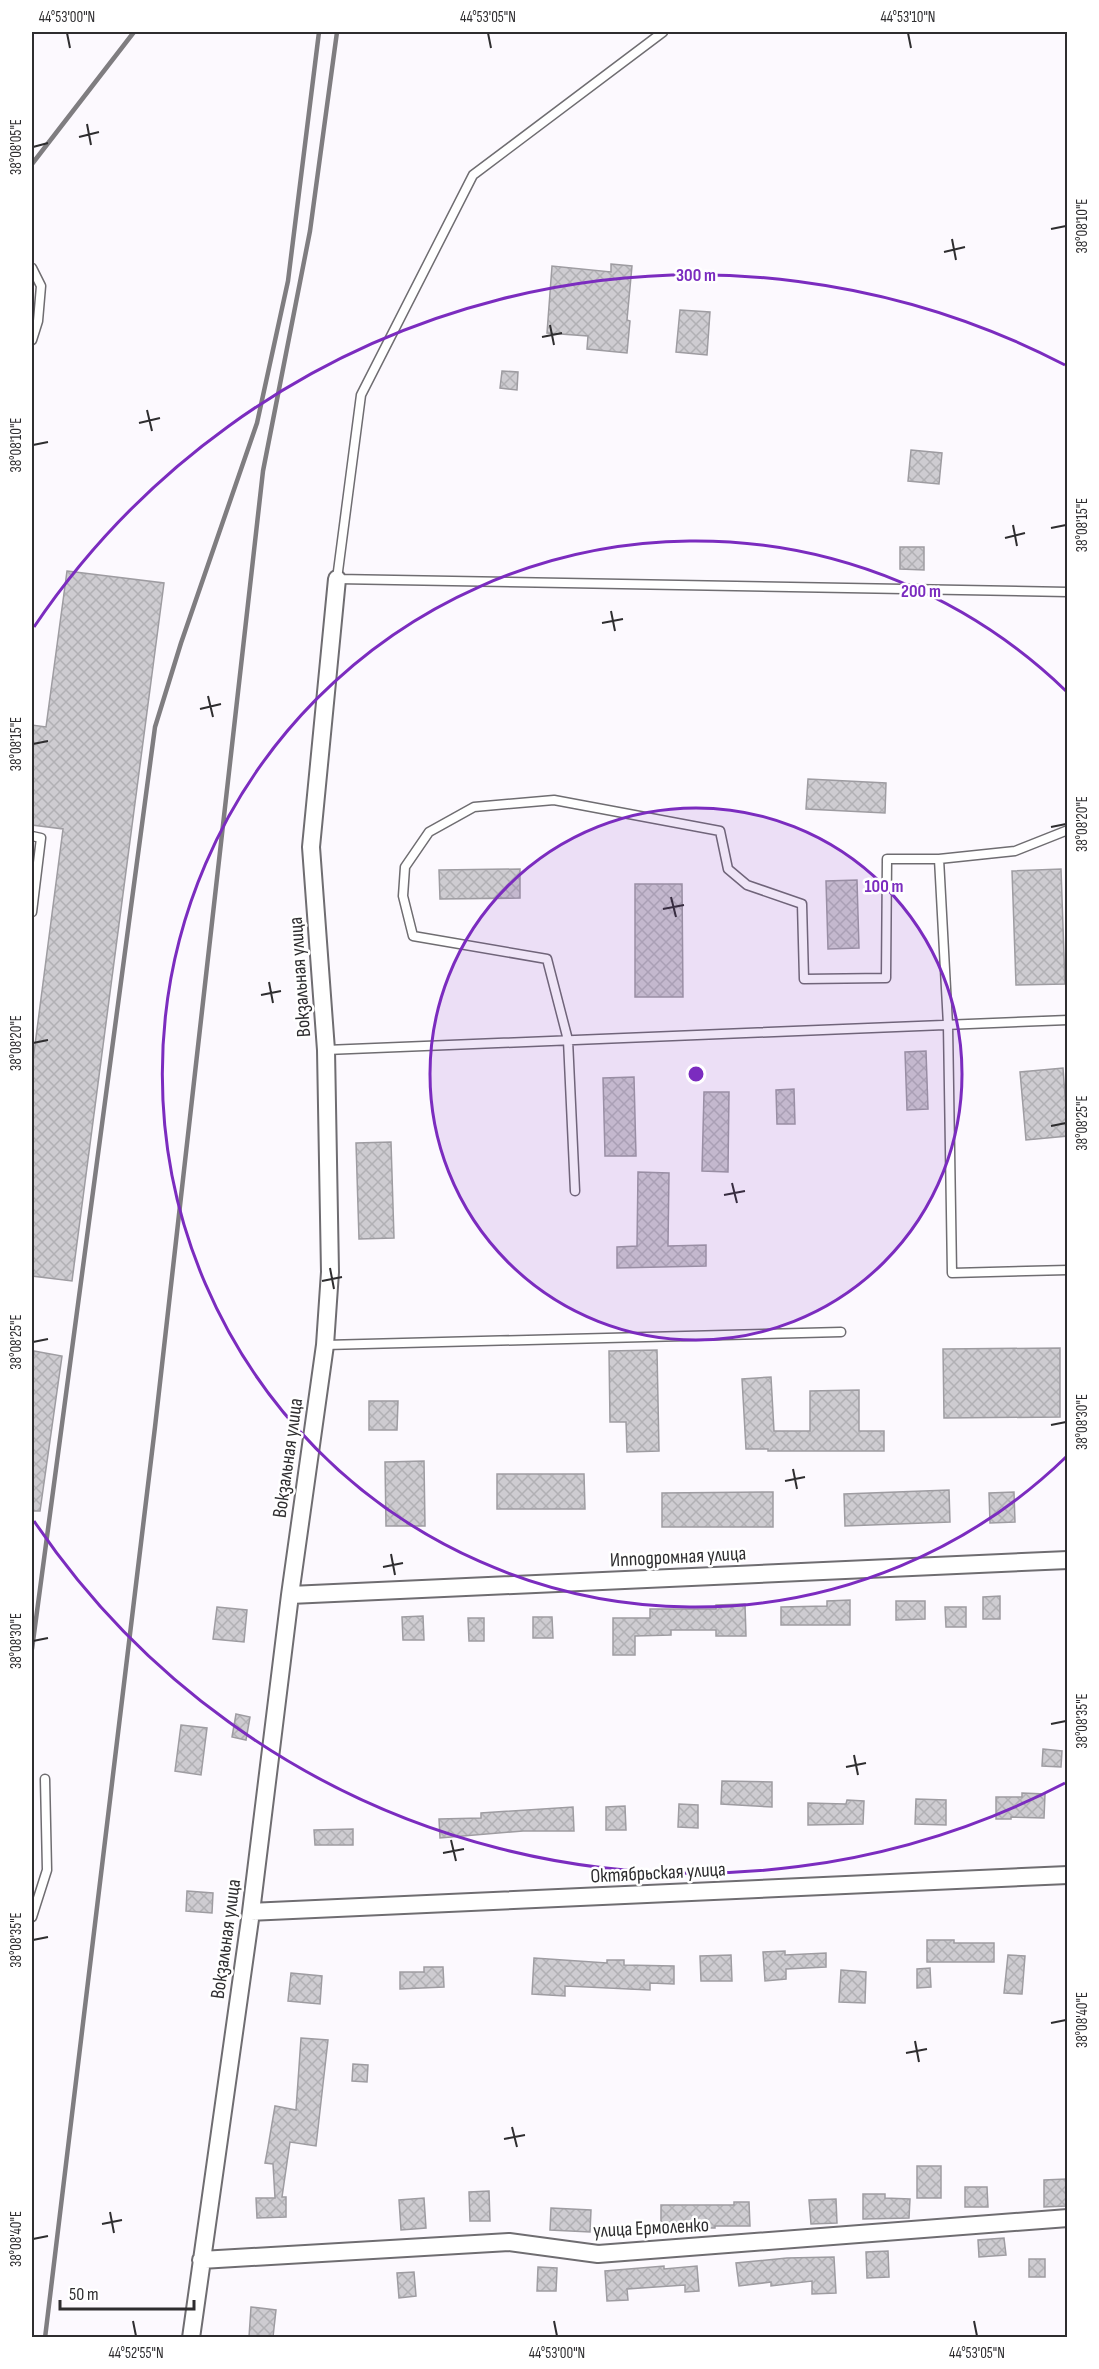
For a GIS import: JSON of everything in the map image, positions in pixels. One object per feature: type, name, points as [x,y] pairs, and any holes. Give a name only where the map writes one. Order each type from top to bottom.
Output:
[{"type":"street","name":"Вокзальная улица","points":[[191,2337],[251,1912],[290,1595],[325,1345],[330,1272],[326,1050],[311,847],[338,579]]},
{"type":"street","name":"Ипподромная улица","points":[[290,1595],[1068,1560]]},
{"type":"street","name":"Октябрьская улица","points":[[251,1912],[1068,1875]]},
{"type":"street","name":"улица Ермоленко","points":[[201,2260],[508,2242],[598,2254],[1068,2218]]},
{"type":"lane","points":[[663,32],[473,175],[361,395],[338,579],[1068,592]]},
{"type":"lane","points":[[32,268],[42,286],[38,321],[32,340]]},
{"type":"lane","points":[[575,1191],[568,1040],[547,959],[413,936],[403,896],[405,867],[429,832],[474,807],[554,800],[720,831],[728,869],[747,885],[802,904],[804,979],[886,978],[887,859],[939,859],[1015,851],[1068,830]]},
{"type":"lane","points":[[32,836],[41,838],[32,912]]},
{"type":"lane","points":[[939,859],[948,1025],[952,1273],[1068,1270]]},
{"type":"lane","points":[[326,1050],[1068,1020]]},
{"type":"lane","points":[[325,1345],[841,1332]]},
{"type":"lane","points":[[32,1917],[47,1870],[45,1779]]},
{"type":"building","points":[[611,264],[632,266],[627,320],[630,321],[627,353],[587,349],[588,336],[547,333],[552,266],[611,272]]},
{"type":"building","points":[[680,310],[710,312],[707,355],[676,352]]},
{"type":"building","points":[[502,371],[518,372],[517,390],[500,388]]},
{"type":"building","points":[[911,450],[942,453],[939,484],[908,481]]},
{"type":"building","points":[[900,547],[924,547],[924,570],[900,569]]},
{"type":"building","points":[[67,571],[164,583],[72,1281],[32,1276],[32,1068],[63,829],[32,825],[32,725],[46,727]]},
{"type":"building","points":[[808,779],[886,783],[885,813],[806,809]]},
{"type":"building","points":[[520,869],[520,898],[440,899],[439,870]]},
{"type":"building","points":[[1061,869],[1065,984],[1016,985],[1012,871]]},
{"type":"building","points":[[857,880],[859,948],[828,949],[826,881]]},
{"type":"building","points":[[635,884],[682,884],[683,997],[635,997]]},
{"type":"building","points":[[926,1051],[928,1109],[907,1110],[905,1052]]},
{"type":"building","points":[[1063,1068],[1068,1136],[1026,1140],[1020,1072]]},
{"type":"building","points":[[634,1077],[636,1156],[605,1156],[603,1078]]},
{"type":"building","points":[[794,1089],[795,1124],[777,1124],[776,1090]]},
{"type":"building","points":[[704,1092],[729,1092],[728,1172],[702,1171]]},
{"type":"building","points":[[391,1142],[394,1238],[359,1239],[356,1143]]},
{"type":"building","points":[[638,1172],[669,1173],[668,1246],[706,1245],[706,1266],[617,1268],[617,1247],[637,1246]]},
{"type":"building","points":[[1060,1348],[1060,1417],[944,1418],[943,1349]]},
{"type":"building","points":[[657,1350],[659,1451],[627,1452],[626,1422],[610,1422],[609,1351]]},
{"type":"building","points":[[34,1351],[62,1356],[40,1511],[32,1511]]},
{"type":"building","points":[[771,1377],[774,1431],[810,1431],[810,1391],[859,1390],[859,1431],[884,1431],[884,1451],[746,1449],[742,1379]]},
{"type":"building","points":[[369,1401],[398,1401],[397,1430],[369,1430]]},
{"type":"building","points":[[424,1461],[425,1526],[386,1526],[385,1462]]},
{"type":"building","points":[[497,1474],[584,1474],[585,1509],[497,1509]]},
{"type":"building","points":[[949,1490],[950,1522],[845,1526],[844,1494]]},
{"type":"building","points":[[773,1492],[773,1527],[662,1527],[662,1493]]},
{"type":"building","points":[[1014,1492],[1015,1522],[990,1523],[989,1493]]},
{"type":"building","points":[[1000,1596],[1000,1619],[983,1619],[983,1597]]},
{"type":"building","points":[[850,1600],[850,1625],[781,1625],[781,1607],[827,1606],[827,1601]]},
{"type":"building","points":[[896,1601],[925,1601],[925,1619],[896,1620]]},
{"type":"building","points":[[745,1604],[746,1636],[716,1636],[716,1630],[671,1630],[671,1635],[635,1636],[635,1655],[613,1655],[613,1618],[650,1618],[650,1609],[716,1609],[716,1605]]},
{"type":"building","points":[[217,1607],[247,1610],[244,1642],[213,1639]]},
{"type":"building","points":[[945,1607],[966,1607],[966,1627],[946,1627]]},
{"type":"building","points":[[423,1616],[424,1640],[403,1640],[402,1617]]},
{"type":"building","points":[[533,1617],[552,1617],[553,1638],[533,1638]]},
{"type":"building","points":[[468,1618],[484,1618],[484,1641],[469,1641]]},
{"type":"building","points":[[236,1714],[250,1717],[246,1740],[232,1737]]},
{"type":"building","points":[[181,1725],[207,1728],[201,1775],[175,1771]]},
{"type":"building","points":[[1043,1749],[1062,1751],[1061,1767],[1042,1766]]},
{"type":"building","points":[[722,1781],[772,1782],[772,1807],[721,1804]]},
{"type":"building","points":[[1022,1793],[1045,1794],[1044,1818],[996,1819],[996,1797],[1022,1797]]},
{"type":"building","points":[[916,1799],[946,1800],[946,1825],[915,1824]]},
{"type":"building","points":[[847,1800],[864,1801],[863,1824],[808,1825],[808,1803],[846,1804]]},
{"type":"building","points":[[679,1804],[698,1805],[698,1828],[678,1827]]},
{"type":"building","points":[[625,1806],[626,1830],[606,1830],[606,1807]]},
{"type":"building","points":[[573,1807],[574,1831],[523,1831],[440,1838],[439,1819],[481,1818],[481,1813]]},
{"type":"building","points":[[353,1829],[353,1845],[315,1845],[314,1830]]},
{"type":"building","points":[[187,1891],[213,1893],[212,1913],[186,1911]]},
{"type":"building","points":[[927,1940],[994,1943],[994,1962],[927,1962]]},
{"type":"building","points":[[785,1951],[785,1955],[826,1953],[826,1967],[786,1969],[786,1979],[765,1981],[763,1952]]},
{"type":"building","points":[[731,1955],[732,1981],[701,1981],[700,1956]]},
{"type":"building","points":[[1008,1955],[1025,1956],[1022,1994],[1004,1993]]},
{"type":"building","points":[[534,1958],[607,1963],[607,1960],[624,1960],[624,1965],[674,1966],[674,1984],[650,1983],[650,1990],[565,1986],[565,1996],[532,1994]]},
{"type":"building","points":[[424,1967],[443,1967],[444,1987],[400,1989],[400,1972],[424,1972]]},
{"type":"building","points":[[930,1968],[931,1987],[917,1988],[917,1969]]},
{"type":"building","points":[[841,1970],[866,1972],[865,2003],[839,2002]]},
{"type":"building","points":[[291,1973],[322,1976],[320,2004],[288,2001]]},
{"type":"building","points":[[301,2038],[328,2040],[316,2146],[290,2142],[282,2197],[286,2197],[286,2217],[257,2218],[256,2198],[275,2198],[273,2164],[265,2163],[275,2106],[296,2110]]},
{"type":"building","points":[[353,2064],[368,2065],[367,2082],[352,2081]]},
{"type":"building","points":[[917,2166],[941,2166],[941,2198],[917,2198]]},
{"type":"building","points":[[1066,2179],[1066,2206],[1044,2207],[1044,2180]]},
{"type":"building","points":[[965,2187],[987,2187],[988,2207],[965,2207]]},
{"type":"building","points":[[489,2191],[490,2221],[470,2221],[469,2192]]},
{"type":"building","points":[[863,2194],[885,2194],[885,2198],[910,2199],[909,2218],[863,2219]]},
{"type":"building","points":[[424,2198],[426,2228],[401,2230],[399,2200]]},
{"type":"building","points":[[836,2199],[837,2223],[811,2224],[809,2200]]},
{"type":"building","points":[[734,2202],[749,2202],[750,2226],[661,2228],[661,2205],[734,2205]]},
{"type":"building","points":[[551,2208],[591,2210],[590,2232],[550,2230]]},
{"type":"building","points":[[1004,2238],[1006,2255],[979,2257],[978,2240]]},
{"type":"building","points":[[888,2251],[889,2277],[867,2278],[866,2252]]},
{"type":"building","points":[[834,2257],[836,2293],[812,2294],[812,2281],[771,2286],[771,2282],[739,2286],[736,2263],[787,2258]]},
{"type":"building","points":[[1029,2259],[1045,2259],[1045,2277],[1029,2277]]},
{"type":"building","points":[[664,2266],[664,2269],[697,2266],[699,2291],[685,2292],[685,2285],[627,2289],[628,2300],[607,2301],[605,2271]]},
{"type":"building","points":[[538,2267],[557,2268],[556,2291],[537,2291]]},
{"type":"building","points":[[414,2272],[416,2296],[399,2298],[397,2273]]},
{"type":"building","points":[[251,2307],[276,2310],[273,2337],[249,2337]]},
{"type":"railway","points":[[32,164],[134,32]]},
{"type":"railway","points":[[32,1649],[155,727],[181,643],[257,423],[288,281],[319,32]]},
{"type":"railway","points":[[45,2338],[155,1427],[263,471],[310,231],[337,32]]}]
